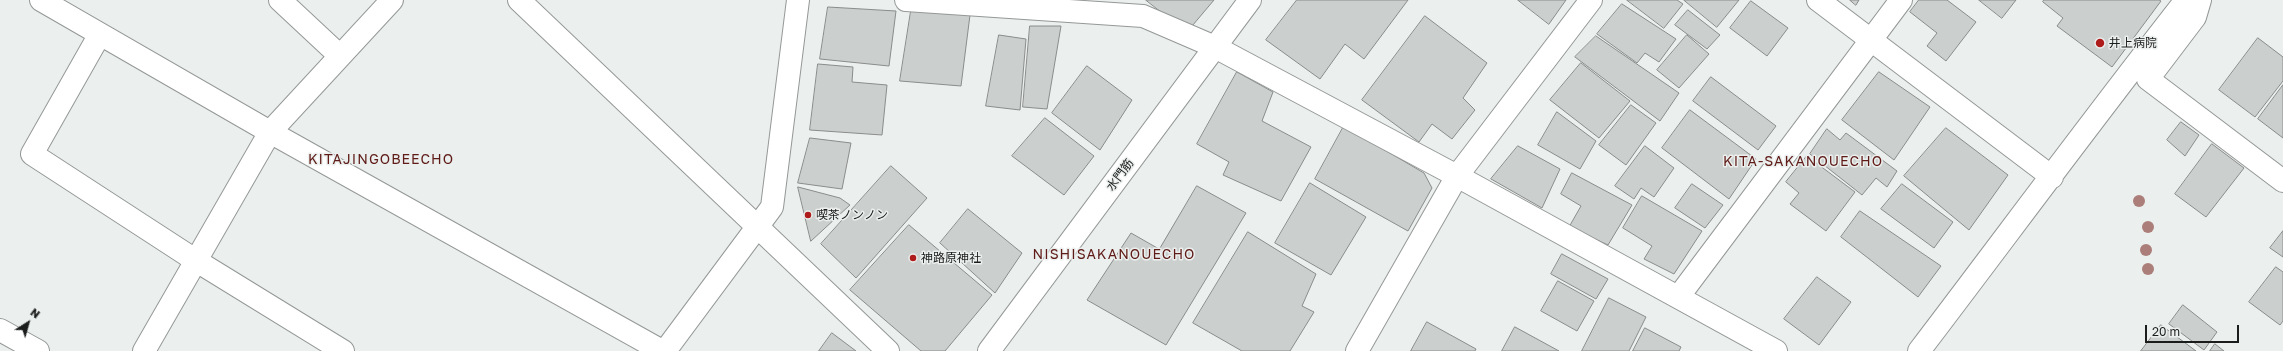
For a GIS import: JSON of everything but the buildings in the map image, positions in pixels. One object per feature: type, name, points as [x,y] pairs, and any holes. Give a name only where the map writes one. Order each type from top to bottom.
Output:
[{"type":"street","points":[[41,0],[270,132],[662,351]]},
{"type":"street","points":[[280,0],[340,56]]},
{"type":"street","points":[[144,351],[270,132],[392,0]]},
{"type":"street","points":[[519,0],[888,351]]},
{"type":"street","points":[[665,351],[758,228],[772,207],[798,0]]},
{"type":"street","points":[[906,0],[1144,16],[1215,47],[1458,176],[1679,296],[1776,351]]},
{"type":"street","name":"水門筋","points":[[989,351],[1250,0]]},
{"type":"street","points":[[1357,351],[1458,176],[1591,0]]},
{"type":"street","points":[[1818,0],[2052,177]]},
{"type":"street","points":[[1679,296],[1901,0]]},
{"type":"street","points":[[1919,351],[2052,177],[2094,117],[2186,0]]},
{"type":"street","points":[[2200,0],[2195,16],[2148,79],[2283,181]]},
{"type":"street","points":[[100,34],[32,154],[195,260],[343,351]]},
{"type":"street","points":[[0,330],[38,351]]},
{"type":"place","name":"井上病院","points":[[2100,43]]},
{"type":"place","name":"喫茶ノンノン","points":[[808,215]]},
{"type":"place","name":"神路原神社","points":[[913,258]]},
{"type":"district","name":"KITAJINGOBEECHO","points":[[381,160]]},
{"type":"district","name":"KITA-SAKANOUECHO","points":[[1803,162]]},
{"type":"district","name":"NISHISAKANOUECHO","points":[[1114,255]]}]
